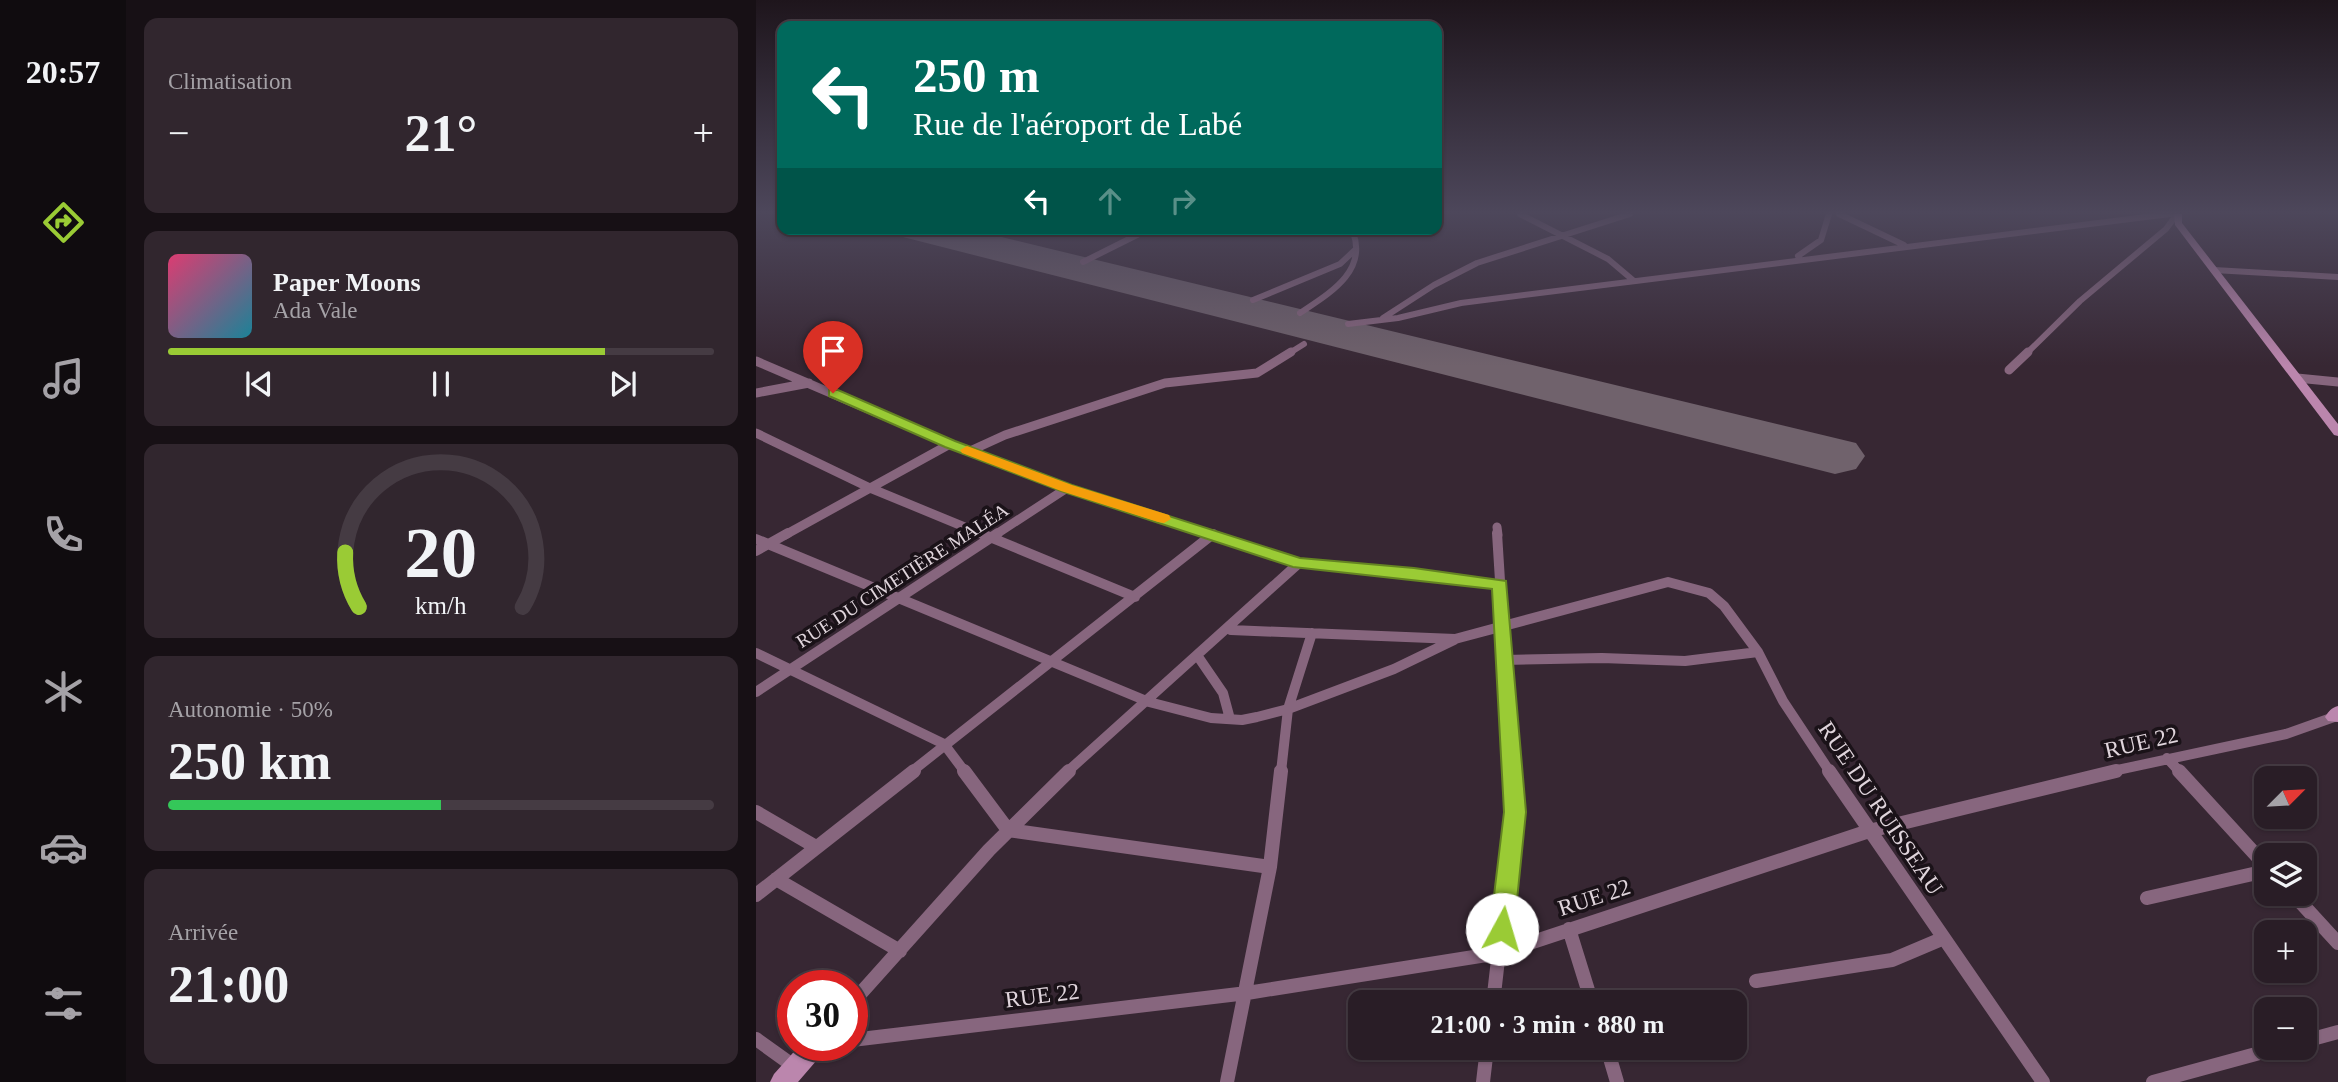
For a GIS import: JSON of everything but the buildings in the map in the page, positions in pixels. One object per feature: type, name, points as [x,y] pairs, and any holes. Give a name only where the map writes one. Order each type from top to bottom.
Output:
[{"type":"street","points":[[1253,300],[1339,264]]},
{"type":"street","points":[[1300,313],[1346,279],[1351,264]]},
{"type":"street","points":[[1365,328],[1473,264]]},
{"type":"street","points":[[1620,264],[1634,281]]},
{"type":"street","points":[[1348,324],[1377,321],[1461,303],[1759,264]]},
{"type":"street","points":[[2009,370],[2080,301],[2124,264]]},
{"type":"street","points":[[2210,264],[2338,432]]},
{"type":"street","points":[[2214,270],[2338,277]]},
{"type":"street","points":[[970,451],[1005,435],[1165,383],[1257,373],[1304,344]]},
{"type":"street","points":[[756,361],[950,444],[1066,488],[1299,563],[1414,573],[1500,585]]},
{"type":"street","points":[[2297,378],[2338,382]]},
{"type":"street","points":[[756,393],[810,383]]},
{"type":"street","points":[[756,433],[870,488],[1135,597]]},
{"type":"street","points":[[756,551],[950,444]]},
{"type":"street","name":"RUE DU CIMETIÈRE MALÉA","points":[[756,692],[1066,488]]},
{"type":"street","points":[[1495,990],[1515,812],[1497,527]]},
{"type":"street","points":[[756,895],[1213,534]]},
{"type":"street","points":[[756,538],[1149,702],[1211,718],[1242,720],[1288,709],[1394,669],[1455,639],[1503,626]]},
{"type":"street","points":[[868,986],[1008,830],[1231,630],[1299,563]]},
{"type":"street","name":"RUE DU RUISSEAU","points":[[1503,626],[1668,582],[1709,593],[1724,606],[1758,652],[1783,701],[1869,831],[2043,1082]]},
{"type":"street","points":[[1231,630],[1455,639]]},
{"type":"street","points":[[1227,1082],[1247,993],[1270,867],[1288,709],[1312,633]]},
{"type":"street","points":[[1505,660],[1602,658],[1685,661],[1758,652]]},
{"type":"street","points":[[756,653],[944,744],[1008,830],[1270,867]]},
{"type":"street","points":[[1199,658],[1223,693],[1230,719]]},
{"type":"street","name":"RUE 22","points":[[868,1039],[1247,993],[1499,953],[1869,831],[2167,758],[2286,734],[2336,714]]},
{"type":"street","points":[[2167,758],[2254,855]]},
{"type":"street","points":[[756,811],[816,847]]},
{"type":"street","points":[[2147,898],[2254,871]]},
{"type":"street","points":[[776,880],[900,951]]},
{"type":"street","points":[[2304,906],[2338,943]]},
{"type":"street","points":[[1569,929],[1588,990]]},
{"type":"street","points":[[1756,981],[1892,960],[1944,938]]},
{"type":"street","points":[[2317,1038],[2338,1032]]},
{"type":"street","points":[[756,1039],[789,1074]]},
{"type":"street","points":[[2153,1082],[2254,1055]]},
{"type":"street","points":[[1483,1082],[1486,1060]]},
{"type":"street","points":[[1611,1060],[1617,1082]]},
{"type":"runway","points":[[1061,264],[1835,456]]},
{"type":"slow traffic","points":[[967,450],[1066,488],[1164,519]]},
{"type":"route","points":[[833,393],[950,444],[1066,488],[1299,563],[1414,573],[1500,585],[1515,812],[1502,929]]}]
